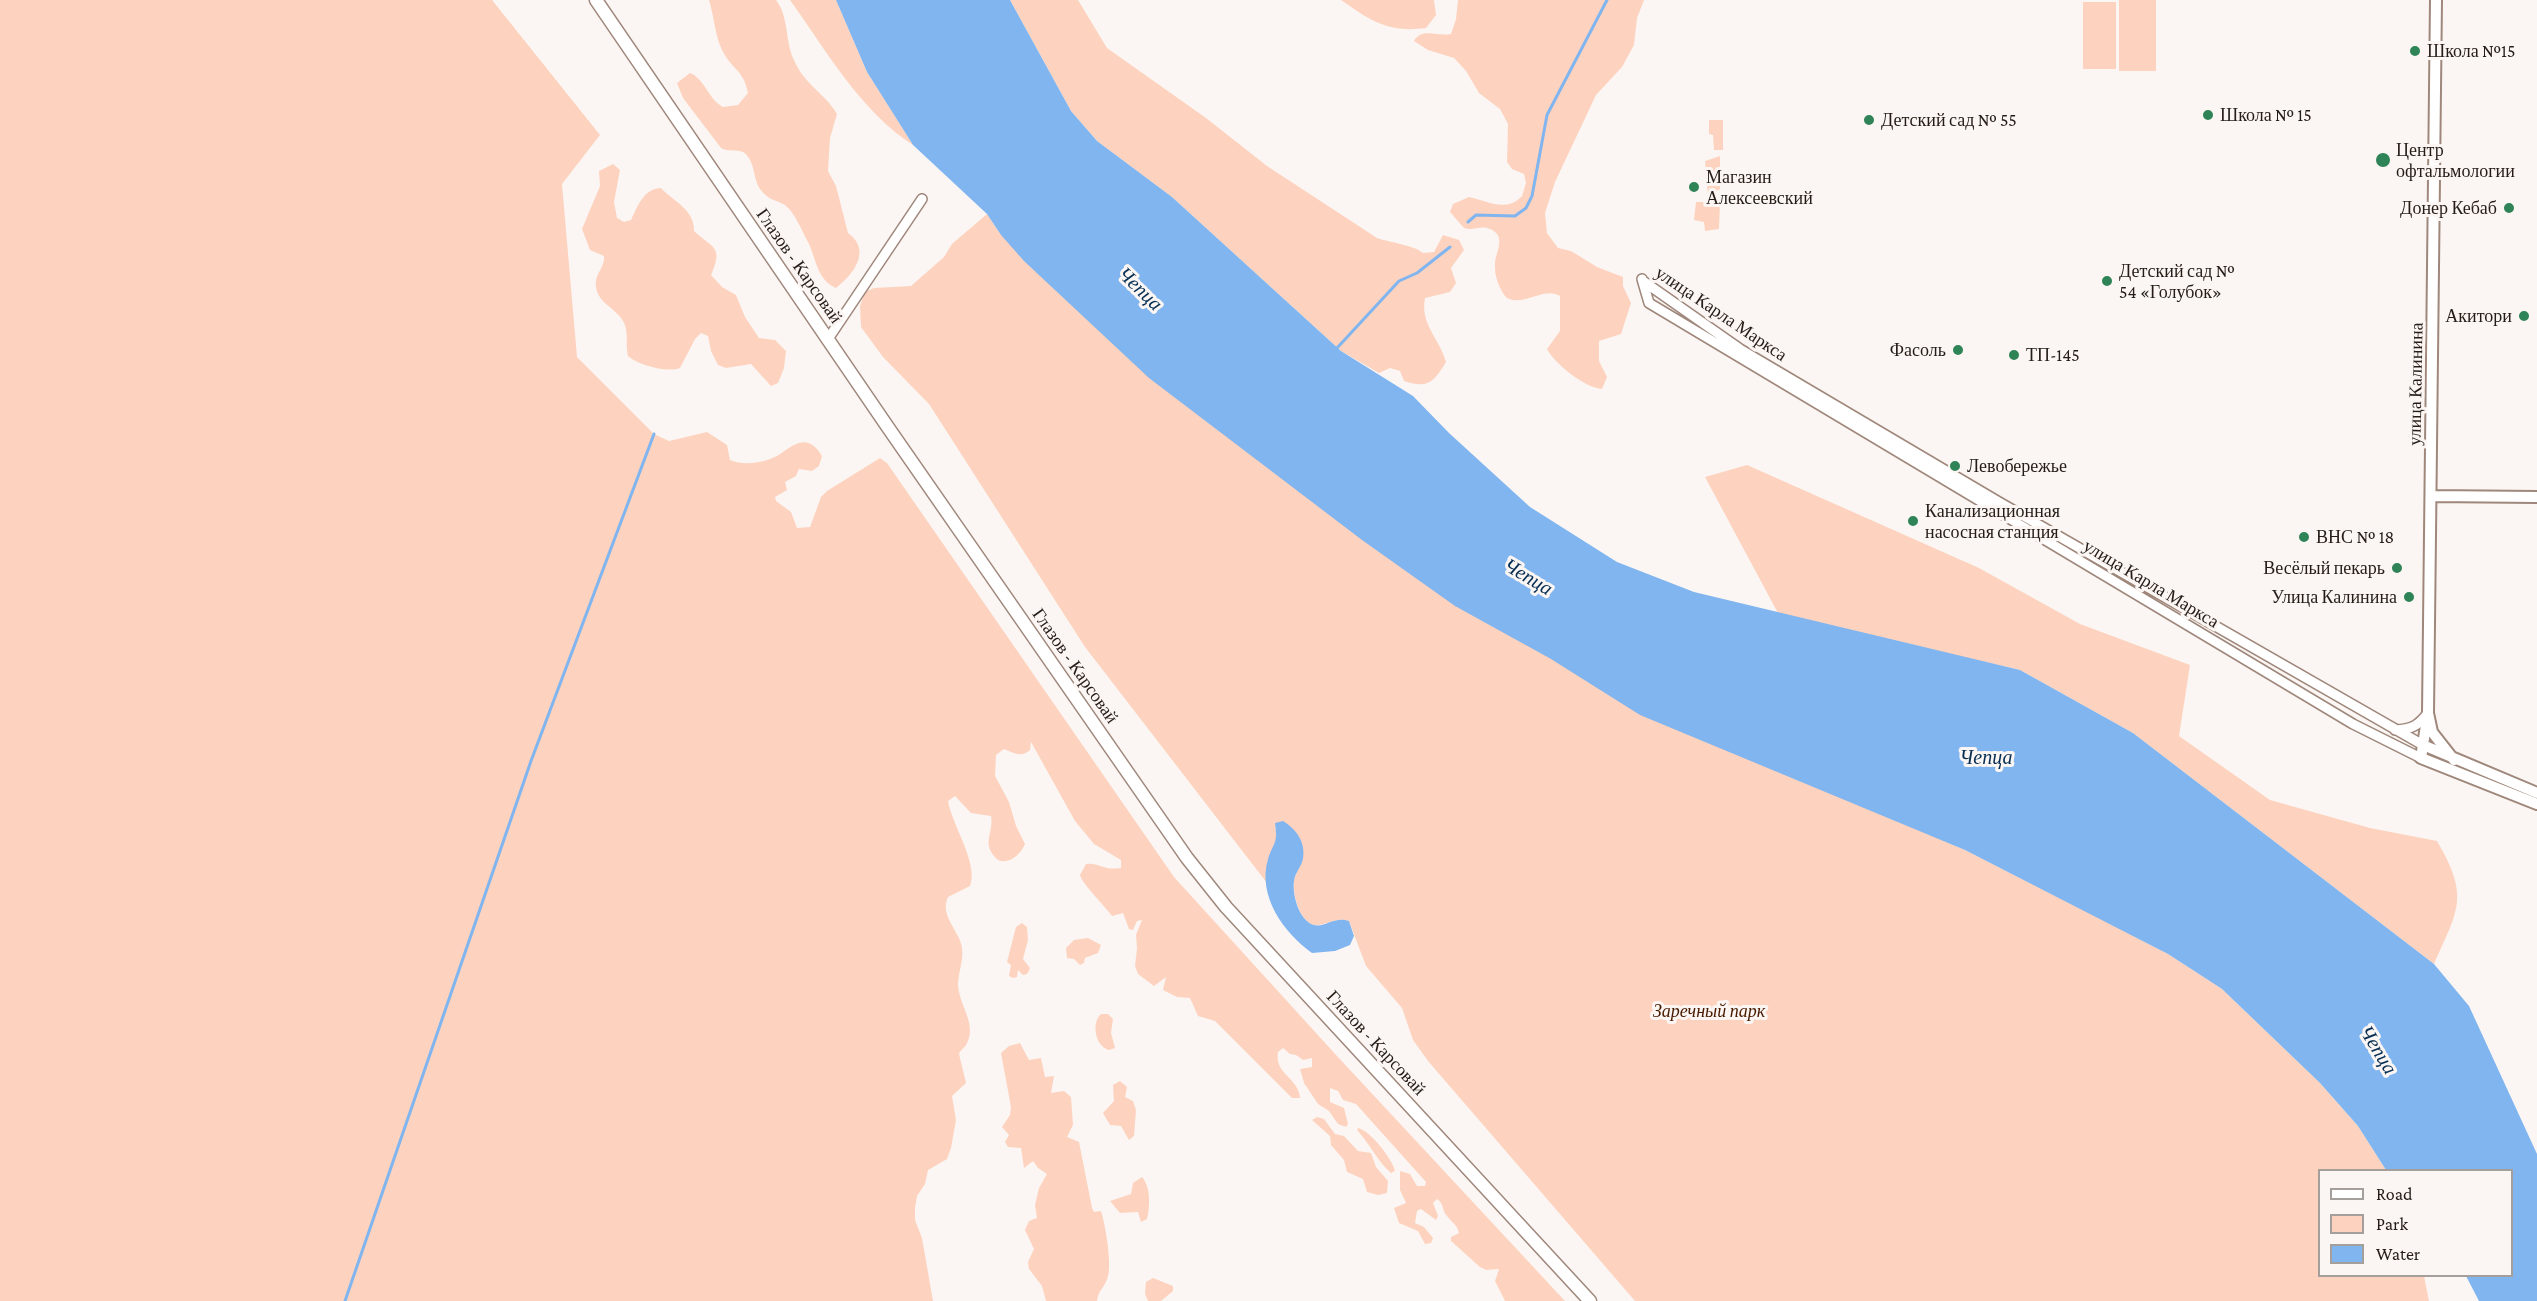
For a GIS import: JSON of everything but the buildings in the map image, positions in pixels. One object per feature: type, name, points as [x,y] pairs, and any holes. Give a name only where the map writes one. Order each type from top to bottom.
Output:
[{"type":"main road","name":"Глазов - Карсовай","points":[[596,0],[1145,798],[1209,886],[1590,1301]]},
{"type":"street","name":"улица Калинина","points":[[2436,0],[2428,713],[2432,732],[2454,760]]},
{"type":"street","points":[[828,339],[922,199]]},
{"type":"street","name":"улица Карла Маркса","points":[[2537,793],[2454,760],[2393,730],[1740,349],[1654,291],[1641,279],[1649,303],[2354,724],[2421,758],[2537,804]]},
{"type":"street","points":[[2432,496],[2537,497]]},
{"type":"street","points":[[2393,730],[2410,729],[2419,724],[2428,713]]},
{"type":"street","points":[[2421,758],[2428,713]]},
{"type":"green space","points":[[0,0],[492,0],[600,135],[562,184],[577,357],[654,434],[669,441],[707,432],[727,445],[730,460],[747,463],[772,458],[800,443],[811,444],[822,456],[819,466],[812,471],[799,469],[796,476],[785,482],[787,490],[775,497],[776,501],[791,512],[797,528],[810,527],[821,497],[827,491],[880,458],[887,463],[1174,877],[1565,1301],[1505,1301],[1495,1281],[1499,1269],[1486,1270],[1480,1267],[1451,1241],[1451,1237],[1459,1233],[1458,1230],[1437,1199],[1433,1203],[1438,1216],[1436,1220],[1421,1209],[1417,1211],[1415,1223],[1424,1227],[1433,1238],[1431,1243],[1425,1244],[1418,1231],[1399,1223],[1394,1208],[1406,1203],[1400,1190],[1400,1171],[1410,1174],[1417,1186],[1425,1186],[1426,1182],[1356,1104],[1343,1100],[1338,1091],[1330,1088],[1330,1102],[1344,1108],[1348,1124],[1346,1127],[1338,1124],[1329,1111],[1318,1104],[1304,1083],[1300,1069],[1312,1067],[1312,1058],[1303,1060],[1283,1048],[1278,1052],[1280,1066],[1299,1091],[1300,1098],[1292,1098],[1215,1021],[1198,1016],[1190,998],[1177,997],[1163,990],[1166,977],[1154,986],[1138,974],[1135,966],[1136,935],[1142,920],[1137,921],[1133,930],[1129,929],[1123,913],[1112,916],[1080,875],[1086,864],[1121,868],[1121,860],[1094,844],[1075,821],[1031,742],[1030,750],[1024,754],[1004,749],[996,755],[995,776],[1009,802],[1016,826],[1025,844],[1014,858],[1006,861],[998,860],[990,849],[991,816],[971,813],[955,796],[948,801],[968,856],[972,877],[970,886],[948,897],[946,904],[948,917],[962,948],[958,985],[969,1022],[970,1036],[959,1054],[966,1083],[952,1096],[956,1120],[951,1148],[947,1159],[928,1170],[925,1184],[917,1196],[915,1208],[915,1220],[922,1238],[933,1301],[0,1301]]},
{"type":"green space","points":[[709,0],[776,0],[783,14],[793,58],[803,75],[837,114],[830,138],[828,171],[836,186],[848,233],[859,247],[859,254],[854,269],[836,288],[821,274],[808,242],[791,211],[783,204],[768,197],[760,189],[747,155],[740,151],[721,148],[683,98],[677,83],[690,73],[723,107],[738,105],[748,93],[744,79],[726,56],[720,44]]},
{"type":"green space","points":[[790,0],[836,0],[867,72],[913,145],[876,115],[860,97]]},
{"type":"green space","points":[[1010,0],[1078,0],[1107,48],[1206,118],[1267,166],[1377,238],[1408,246],[1423,253],[1434,252],[1443,235],[1459,240],[1464,250],[1451,268],[1456,283],[1450,292],[1425,298],[1425,316],[1446,362],[1438,375],[1425,384],[1412,383],[1404,381],[1400,371],[1390,368],[1379,373],[1341,351],[1172,197],[1097,141],[1071,111]]},
{"type":"green space","points":[[1341,0],[1434,0],[1436,15],[1426,28],[1401,29],[1380,24]]},
{"type":"green space","points":[[1458,0],[1644,0],[1637,18],[1634,45],[1622,67],[1596,95],[1555,182],[1545,213],[1547,233],[1558,248],[1571,251],[1597,267],[1623,277],[1623,286],[1631,303],[1621,334],[1599,341],[1599,361],[1607,377],[1602,389],[1595,388],[1571,374],[1547,349],[1560,331],[1560,296],[1548,293],[1520,300],[1507,298],[1499,287],[1495,272],[1499,243],[1497,234],[1487,228],[1464,228],[1450,212],[1453,204],[1469,197],[1497,204],[1510,204],[1522,196],[1526,183],[1524,174],[1512,169],[1507,162],[1508,124],[1500,109],[1479,93],[1466,71],[1454,58],[1428,50],[1414,41],[1421,34],[1426,33],[1451,34],[1456,19]]},
{"type":"green space","points":[[2119,0],[2156,0],[2156,71],[2119,71]]},
{"type":"green space","points":[[2083,2],[2116,2],[2116,69],[2083,69]]},
{"type":"green space","points":[[1709,120],[1723,120],[1723,150],[1714,150],[1713,135],[1709,134]]},
{"type":"green space","points":[[1720,156],[1720,189],[1708,195],[1705,161]]},
{"type":"green space","points":[[613,164],[620,170],[614,202],[617,218],[624,222],[631,220],[645,195],[661,188],[691,217],[694,231],[714,248],[716,253],[711,275],[722,287],[736,295],[745,317],[759,338],[775,340],[786,351],[784,368],[778,383],[771,386],[751,364],[726,368],[718,365],[711,351],[708,336],[701,333],[695,339],[680,368],[668,370],[653,367],[628,356],[624,323],[597,293],[596,282],[604,256],[590,250],[582,229],[600,186],[599,171]]},
{"type":"green space","points":[[1696,202],[1720,202],[1719,229],[1705,231],[1704,222],[1694,220]]},
{"type":"green space","name":"Заречный парк","points":[[987,214],[1001,235],[1905,824],[1965,850],[2103,920],[2168,954],[2222,989],[2320,1083],[2358,1126],[2385,1169],[2318,1169],[2318,1277],[2424,1277],[2429,1301],[1635,1301],[1428,1061],[1413,1040],[1402,1008],[1366,966],[1349,921],[1337,920],[1318,925],[1306,921],[1298,908],[1294,886],[1294,880],[1303,858],[1275,823],[1277,838],[1268,860],[1267,883],[1085,647],[929,404],[883,357],[861,327],[860,306],[865,292],[874,288],[911,286],[944,257],[952,244]]},
{"type":"green space","points":[[1747,465],[1979,568],[2080,624],[2190,665],[2179,736],[2270,800],[2370,828],[2437,841],[2454,876],[2457,903],[2449,930],[2434,964],[2133,733],[2020,670],[1779,615],[1705,477]]},
{"type":"green space","points":[[1022,923],[1027,927],[1028,940],[1023,959],[1030,968],[1027,974],[1023,975],[1018,970],[1017,977],[1013,978],[1009,976],[1011,965],[1007,962],[1016,927]]},
{"type":"green space","points":[[1088,938],[1101,945],[1098,953],[1085,958],[1084,963],[1080,965],[1074,959],[1067,958],[1066,948],[1074,940]]},
{"type":"green space","points":[[1101,1014],[1108,1014],[1113,1019],[1111,1033],[1115,1048],[1109,1050],[1100,1044],[1096,1034],[1096,1023]]},
{"type":"green space","points":[[1020,1043],[1029,1060],[1041,1058],[1045,1077],[1054,1076],[1051,1093],[1064,1091],[1071,1097],[1073,1125],[1067,1137],[1079,1142],[1092,1208],[1094,1212],[1101,1211],[1108,1243],[1108,1276],[1097,1301],[1046,1301],[1042,1286],[1029,1269],[1028,1262],[1034,1249],[1025,1230],[1029,1221],[1037,1218],[1035,1205],[1039,1188],[1047,1174],[1033,1161],[1024,1168],[1021,1148],[1008,1147],[1005,1142],[1009,1135],[1002,1127],[1010,1115],[1011,1107],[1001,1053],[1009,1046]]},
{"type":"green space","points":[[1120,1081],[1127,1087],[1125,1097],[1133,1101],[1136,1110],[1134,1136],[1129,1140],[1121,1126],[1110,1125],[1103,1113],[1114,1101],[1113,1085]]},
{"type":"green space","points":[[1317,1117],[1324,1119],[1335,1134],[1344,1136],[1358,1151],[1371,1153],[1376,1167],[1388,1181],[1387,1193],[1378,1195],[1367,1192],[1363,1179],[1347,1172],[1344,1160],[1331,1145],[1330,1136],[1312,1120]]},
{"type":"green space","points":[[1358,1128],[1369,1134],[1380,1146],[1395,1171],[1391,1173],[1382,1163],[1357,1130]]},
{"type":"green space","points":[[1142,1177],[1147,1186],[1149,1203],[1147,1219],[1141,1222],[1138,1212],[1120,1213],[1110,1201],[1131,1194],[1133,1183]]},
{"type":"green space","points":[[1153,1278],[1173,1286],[1173,1291],[1161,1301],[1148,1301],[1145,1294],[1146,1282]]},
{"type":"water","name":"Чепца","points":[[836,0],[1010,0],[1071,111],[1097,141],[1172,197],[1341,351],[1413,396],[1449,433],[1530,507],[1617,562],[1694,592],[2020,670],[2133,733],[2434,964],[2469,1006],[2537,1154],[2537,1301],[2479,1301],[2467,1277],[2513,1277],[2513,1169],[2385,1169],[2358,1126],[2320,1083],[2222,989],[2168,954],[1965,850],[1640,715],[1551,659],[1455,606],[1362,540],[1149,378],[1024,261],[1001,235],[987,214],[913,145],[867,72]]},
{"type":"water","points":[[1283,821],[1296,832],[1303,847],[1303,859],[1294,886],[1295,900],[1301,913],[1314,925],[1339,920],[1349,921],[1354,936],[1350,945],[1335,951],[1312,953],[1292,935],[1275,912],[1266,886],[1266,873],[1268,859],[1276,839],[1275,823]]},
{"type":"waterway","points":[[1468,222],[1476,215],[1515,216],[1526,208],[1532,196],[1547,115],[1607,0]]},
{"type":"waterway","points":[[1337,348],[1399,281],[1417,273],[1450,247]]},
{"type":"waterway","points":[[345,1301],[531,761],[654,434]]},
{"type":"place","name":"Школа №15","points":[[2415,51]]},
{"type":"place","name":"Школа № 15","points":[[2208,115]]},
{"type":"place","name":"Детский сад № 55","points":[[1869,120]]},
{"type":"place","name":"Центр офтальмологии","points":[[2383,160]]},
{"type":"place","name":"Магазин Алексеевский","points":[[1694,187]]},
{"type":"place","name":"Донер Кебаб","points":[[2509,208]]},
{"type":"place","name":"Детский сад № 54 «Голубок»","points":[[2107,281]]},
{"type":"place","name":"Акитори","points":[[2524,316]]},
{"type":"place","name":"Фасоль","points":[[1958,350]]},
{"type":"place","name":"ТП-145","points":[[2014,355]]},
{"type":"place","name":"Левобережье","points":[[1955,466]]},
{"type":"place","name":"Канализационная насосная станция","points":[[1913,521]]},
{"type":"place","name":"ВНС № 18","points":[[2304,537]]},
{"type":"place","name":"Весёлый пекарь","points":[[2397,568]]},
{"type":"place","name":"Улица Калинина","points":[[2409,597]]}]
